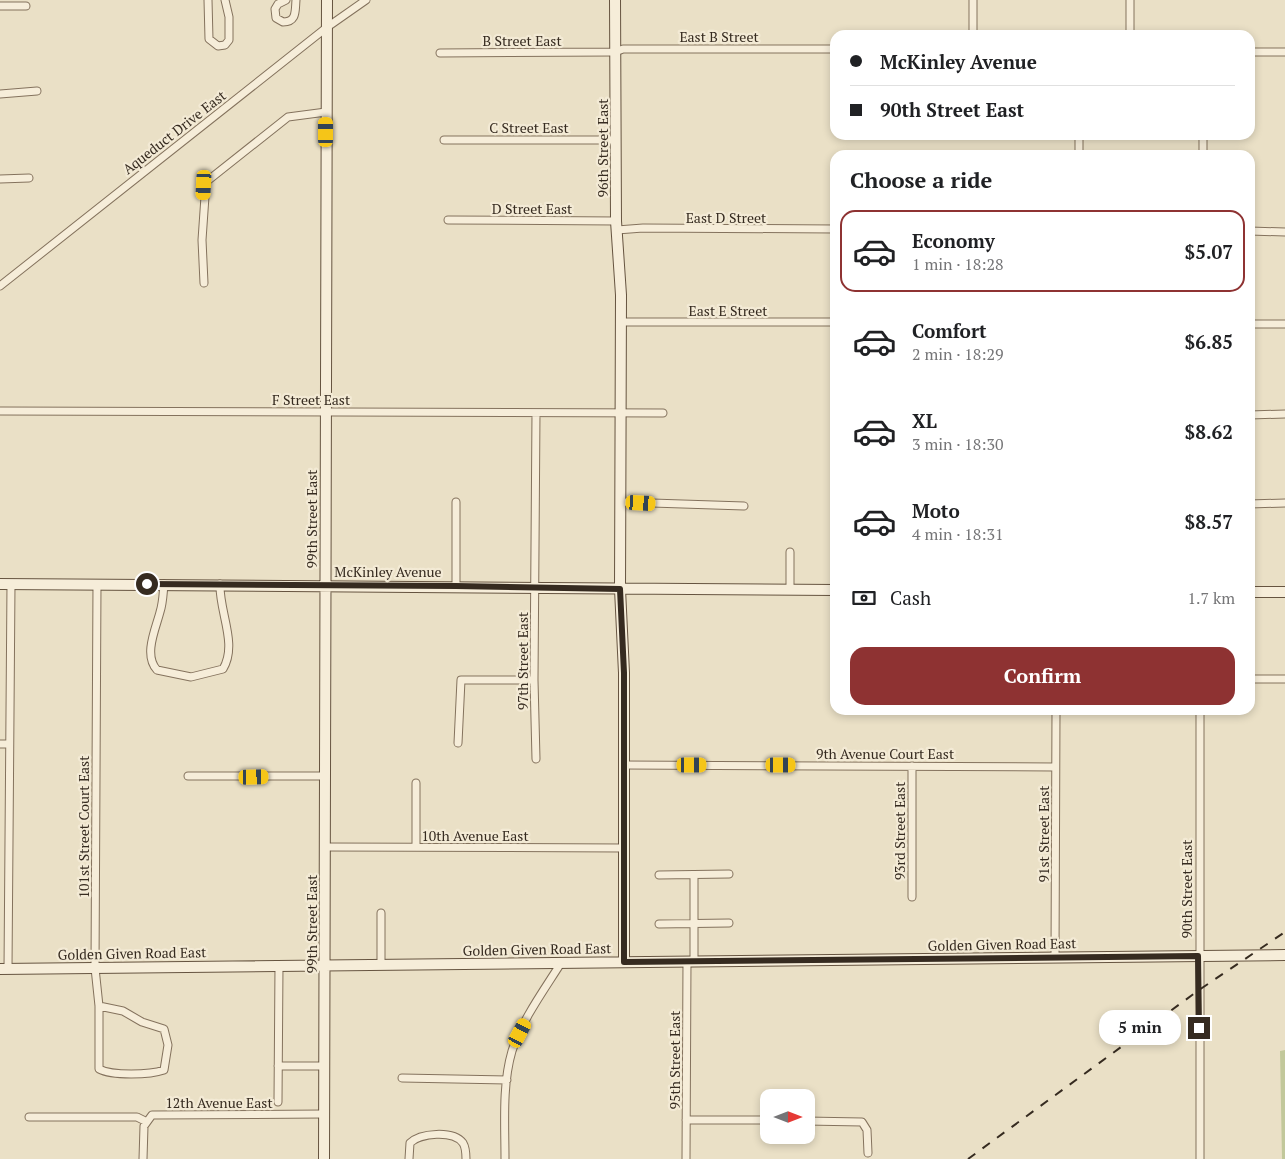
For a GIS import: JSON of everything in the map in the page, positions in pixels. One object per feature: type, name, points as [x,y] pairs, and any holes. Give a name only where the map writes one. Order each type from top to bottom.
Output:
[{"type":"street","points":[[208,0],[209,39],[215,45],[222,46],[228,43],[230,36],[225,0]]},
{"type":"street","points":[[286,0],[278,4],[275,9],[276,18],[283,22],[291,21],[294,17],[296,0]]},
{"type":"street","name":"99th Street East","points":[[324,1159],[326,0]]},
{"type":"street","name":"Aqueduct Drive East","points":[[0,286],[326,28],[366,0]]},
{"type":"street","name":"96th Street East","points":[[615,0],[616,226],[621,295],[620,589],[624,673],[624,848]]},
{"type":"street","points":[[973,0],[973,30]]},
{"type":"street","points":[[1130,0],[1130,30]]},
{"type":"street","points":[[0,6],[26,6]]},
{"type":"street","name":"East B Street","points":[[603,52],[615,52],[632,48],[830,49]]},
{"type":"street","name":"B Street East","points":[[440,53],[603,52]]},
{"type":"street","points":[[1255,52],[1285,52]]},
{"type":"street","points":[[0,94],[37,91]]},
{"type":"street","points":[[204,283],[202,240],[206,182],[288,116],[326,112]]},
{"type":"street","name":"C Street East","points":[[444,140],[615,140]]},
{"type":"street","points":[[0,178],[29,178]]},
{"type":"street","name":"D Street East","points":[[448,220],[616,226]]},
{"type":"street","name":"East D Street","points":[[616,226],[643,228],[830,229]]},
{"type":"street","points":[[1255,232],[1285,232]]},
{"type":"street","name":"East E Street","points":[[621,322],[830,322]]},
{"type":"street","points":[[1255,324],[1285,324]]},
{"type":"street","name":"F Street East","points":[[0,411],[663,413]]},
{"type":"street","name":"97th Street East","points":[[536,413],[534,680],[536,760]]},
{"type":"street","points":[[1255,415],[1285,414]]},
{"type":"street","points":[[456,502],[456,586]]},
{"type":"street","points":[[620,502],[744,506]]},
{"type":"street","points":[[1255,504],[1285,503]]},
{"type":"street","points":[[790,552],[790,589]]},
{"type":"street","name":"McKinley Avenue","points":[[0,584],[220,584],[830,590]]},
{"type":"street","points":[[4,969],[11,584]]},
{"type":"street","name":"101st Street Court East","points":[[97,584],[95,968],[98,1006],[98,1069],[110,1073],[157,1073],[164,1070],[168,1045],[164,1029],[142,1022],[123,1011],[98,1006]]},
{"type":"street","points":[[164,584],[160,613],[152,639],[154,666],[157,670],[191,677],[223,669],[228,658],[228,638],[220,606],[220,584]]},
{"type":"street","points":[[1255,592],[1285,592]]},
{"type":"street","points":[[1255,679],[1285,679]]},
{"type":"street","points":[[458,743],[461,680],[534,680]]},
{"type":"street","name":"91st Street East","points":[[1055,958],[1056,715]]},
{"type":"street","name":"90th Street East","points":[[1200,715],[1198,956],[1200,1159]]},
{"type":"street","points":[[0,744],[9,744]]},
{"type":"street","name":"9th Avenue Court East","points":[[624,765],[1055,767]]},
{"type":"street","name":"93rd Street East","points":[[912,766],[912,897]]},
{"type":"street","points":[[188,776],[325,776]]},
{"type":"street","points":[[416,783],[416,847]]},
{"type":"street","name":"10th Avenue East","points":[[325,847],[624,848]]},
{"type":"street","points":[[624,848],[624,962]]},
{"type":"street","points":[[659,875],[730,874]]},
{"type":"street","name":"95th Street East","points":[[686,1159],[694,875]]},
{"type":"street","points":[[381,913],[381,965]]},
{"type":"street","points":[[659,924],[729,924]]},
{"type":"street","name":"Golden Given Road East","points":[[4,969],[1285,955]]},
{"type":"street","points":[[505,1159],[507,1080],[512,1050],[561,963]]},
{"type":"street","points":[[278,1102],[279,966]]},
{"type":"street","points":[[278,1066],[324,1066]]},
{"type":"street","points":[[402,1078],[507,1080]]},
{"type":"street","name":"12th Avenue East","points":[[29,1116],[138,1117],[146,1121],[155,1115],[324,1114]]},
{"type":"street","points":[[686,1120],[760,1120]]},
{"type":"street","points":[[815,1120],[862,1122],[867,1130],[868,1153]]},
{"type":"street","points":[[142,1159],[146,1121]]},
{"type":"street","points":[[409,1159],[410,1143],[422,1136],[451,1136],[463,1143],[466,1159]]},
{"type":"green space","points":[[1285,1050],[1285,1159],[1282,1159],[1280,1051]]},
{"type":"railway","points":[[968,1159],[1199,990],[1285,932]]},
{"type":"route","points":[[147,584],[620,589],[624,673],[624,962],[1198,956],[1199,1028]]}]
